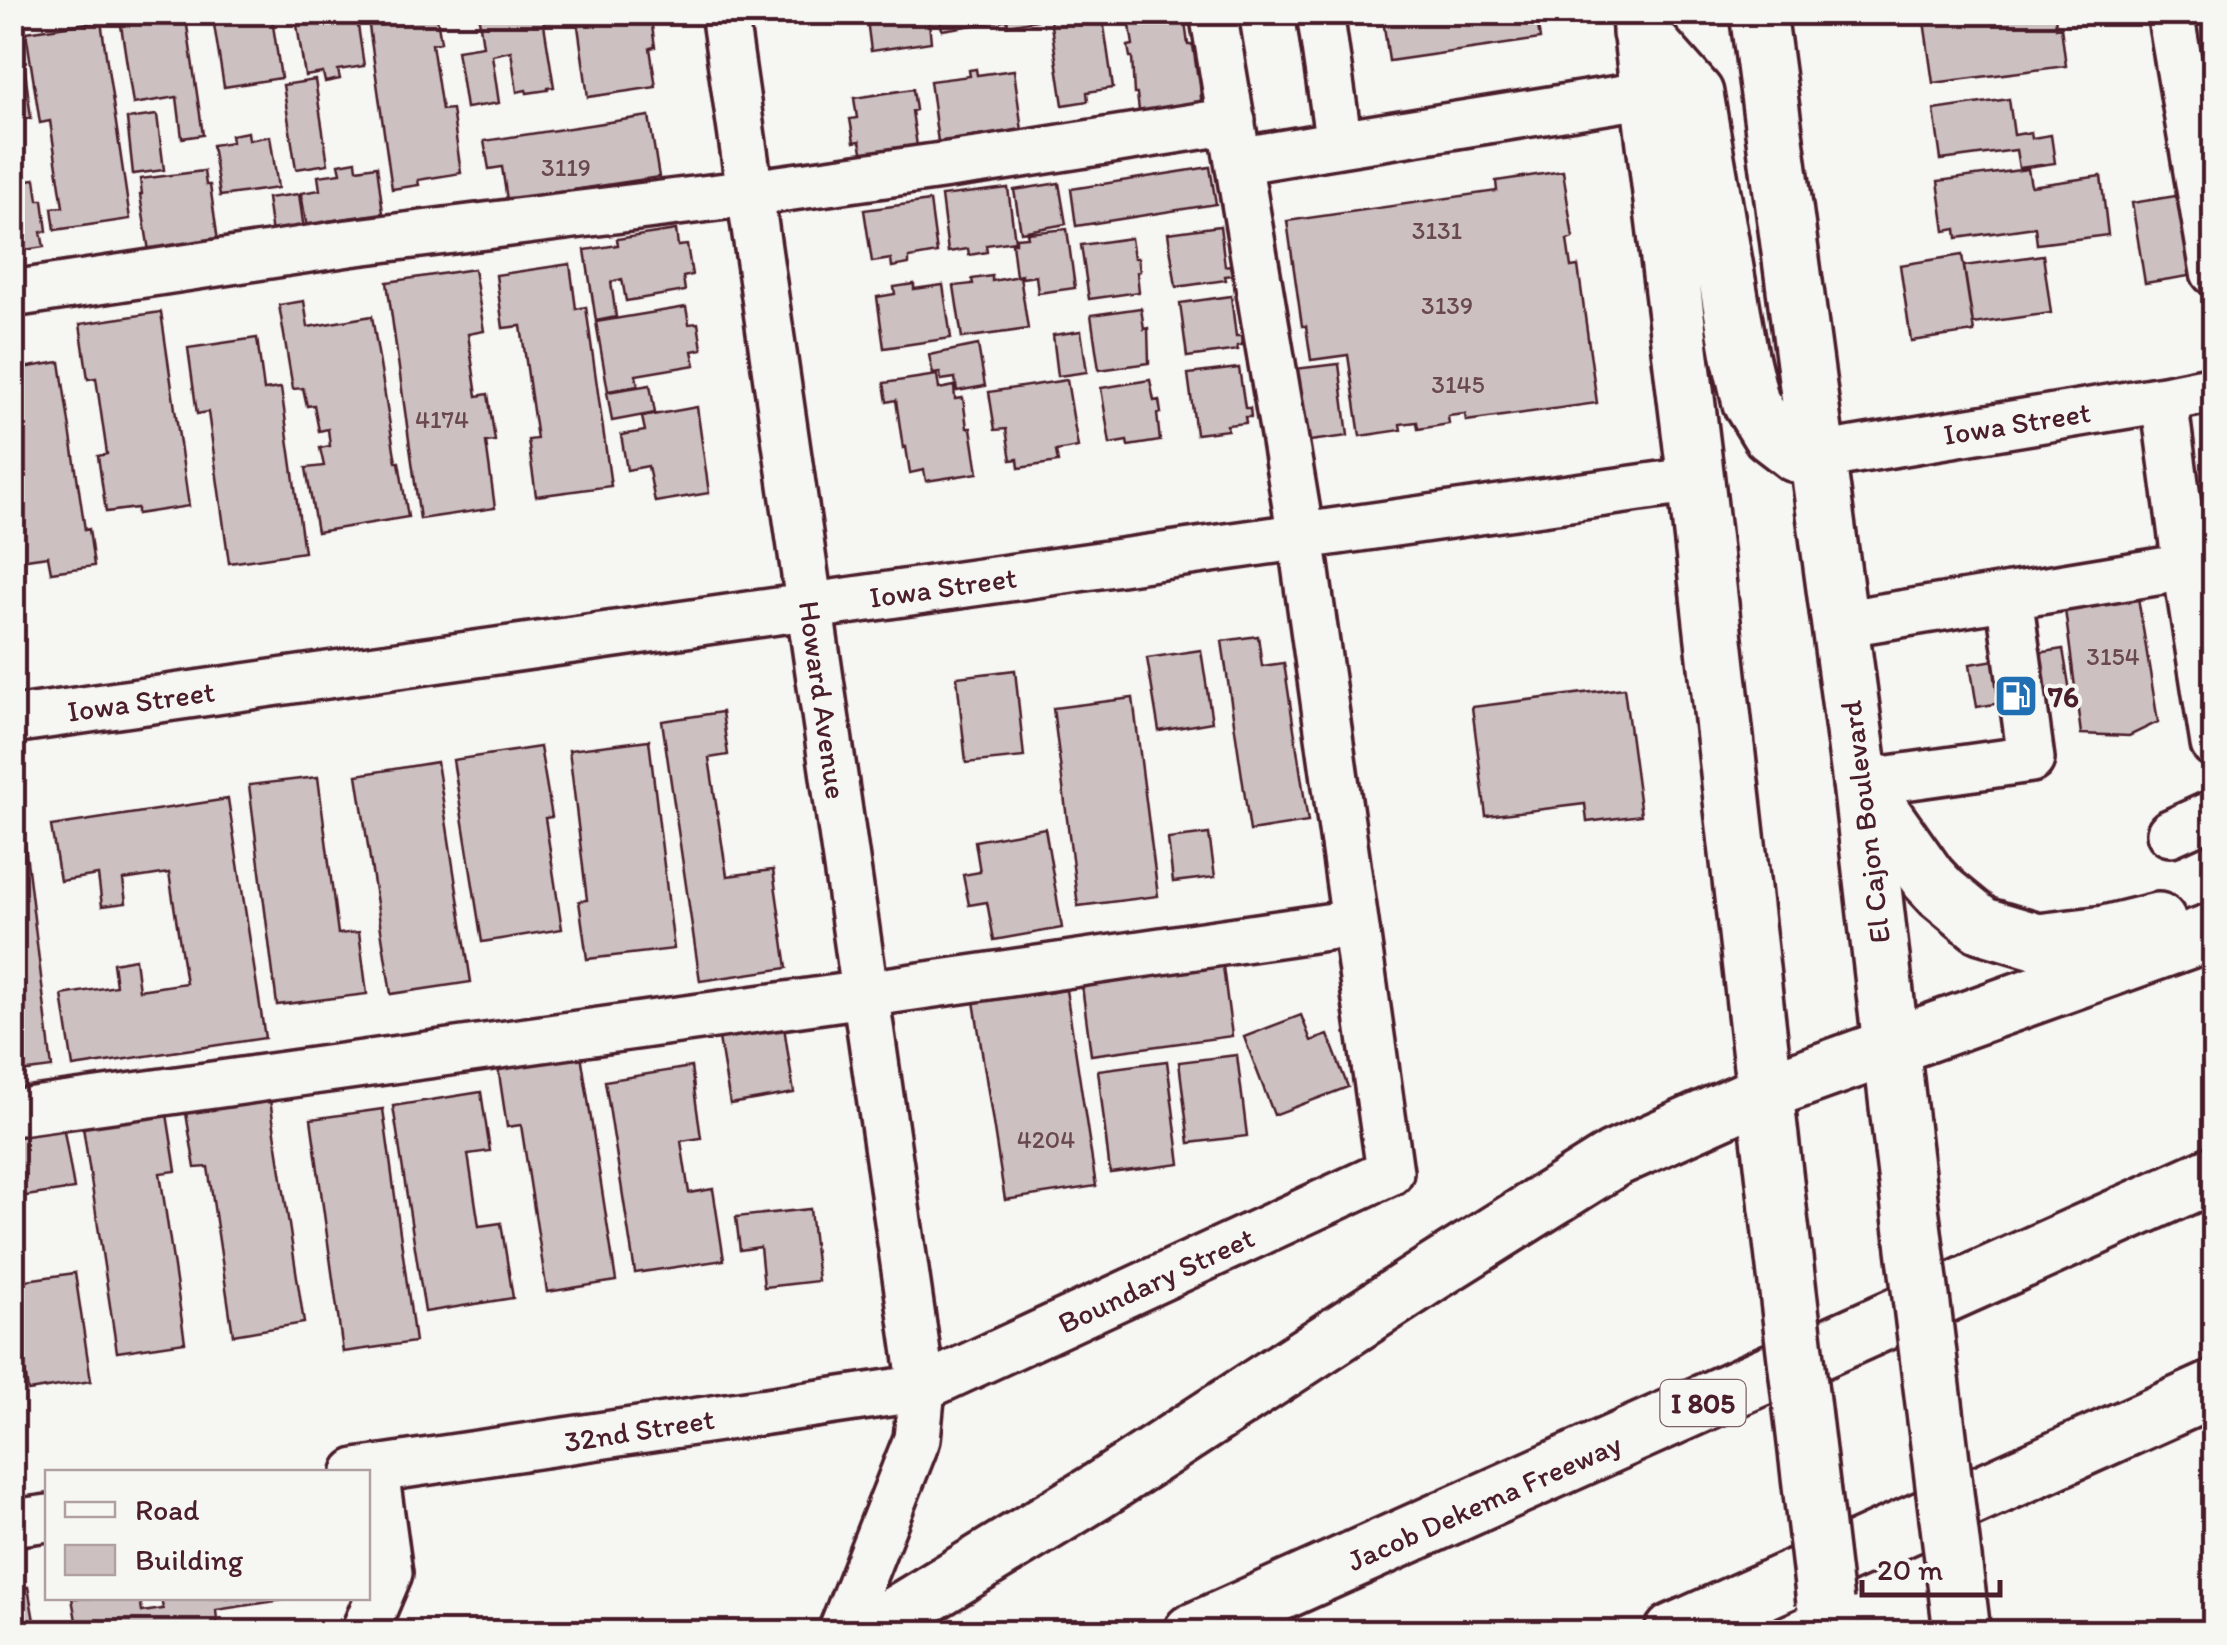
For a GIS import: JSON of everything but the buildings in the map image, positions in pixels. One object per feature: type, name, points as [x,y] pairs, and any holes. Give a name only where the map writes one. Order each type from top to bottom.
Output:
[{"type":"main road","name":"El Cajon Boulevard","points":[[1758,12],[1861,783],[1962,1632]]},
{"type":"main road","points":[[1640,23],[1695,94],[1740,356],[1752,403],[1770,434],[1796,454],[1819,456]]},
{"type":"main road","points":[[1640,23],[1829,1632]]},
{"type":"main road","points":[[1861,783],[1928,878],[1981,924],[2038,942],[2105,934],[2214,908]]},
{"type":"main road","points":[[867,1632],[1098,1491],[1614,1159],[1764,1092],[2214,931]]},
{"type":"main road","name":"Jacob Dekema Freeway","points":[[1192,1632],[2214,1174]]},
{"type":"main road","points":[[1673,1632],[2214,1389]]},
{"type":"street","name":"Howard Avenue","points":[[724,12],[922,1388],[917,1439],[841,1632]]},
{"type":"street","points":[[12,1113],[1354,923],[1301,536],[1213,12]]},
{"type":"street","points":[[1320,12],[1340,144]]},
{"type":"street","points":[[2170,12],[2214,272]]},
{"type":"street","points":[[12,294],[349,243],[984,160],[1235,141],[1340,144],[1649,94]]},
{"type":"street","name":"Iowa Street","points":[[1819,456],[2214,388]]},
{"type":"street","points":[[2164,399],[2214,744]]},
{"type":"street","name":"Iowa Street","points":[[12,720],[1696,480]]},
{"type":"street","points":[[1840,624],[2186,567]]},
{"type":"street","points":[[1861,783],[2032,759],[2008,596]]},
{"type":"street","points":[[2170,833],[2214,813]]},
{"type":"street","name":"Boundary Street","points":[[922,1388],[1390,1172],[1354,923]]},
{"type":"street","name":"32nd Street","points":[[370,1470],[922,1388]]},
{"type":"street","points":[[364,1632],[388,1573],[370,1493]]},
{"type":"street","points":[[12,1523],[45,1518]]},
{"type":"place","name":"76","points":[[2016,696]]}]
